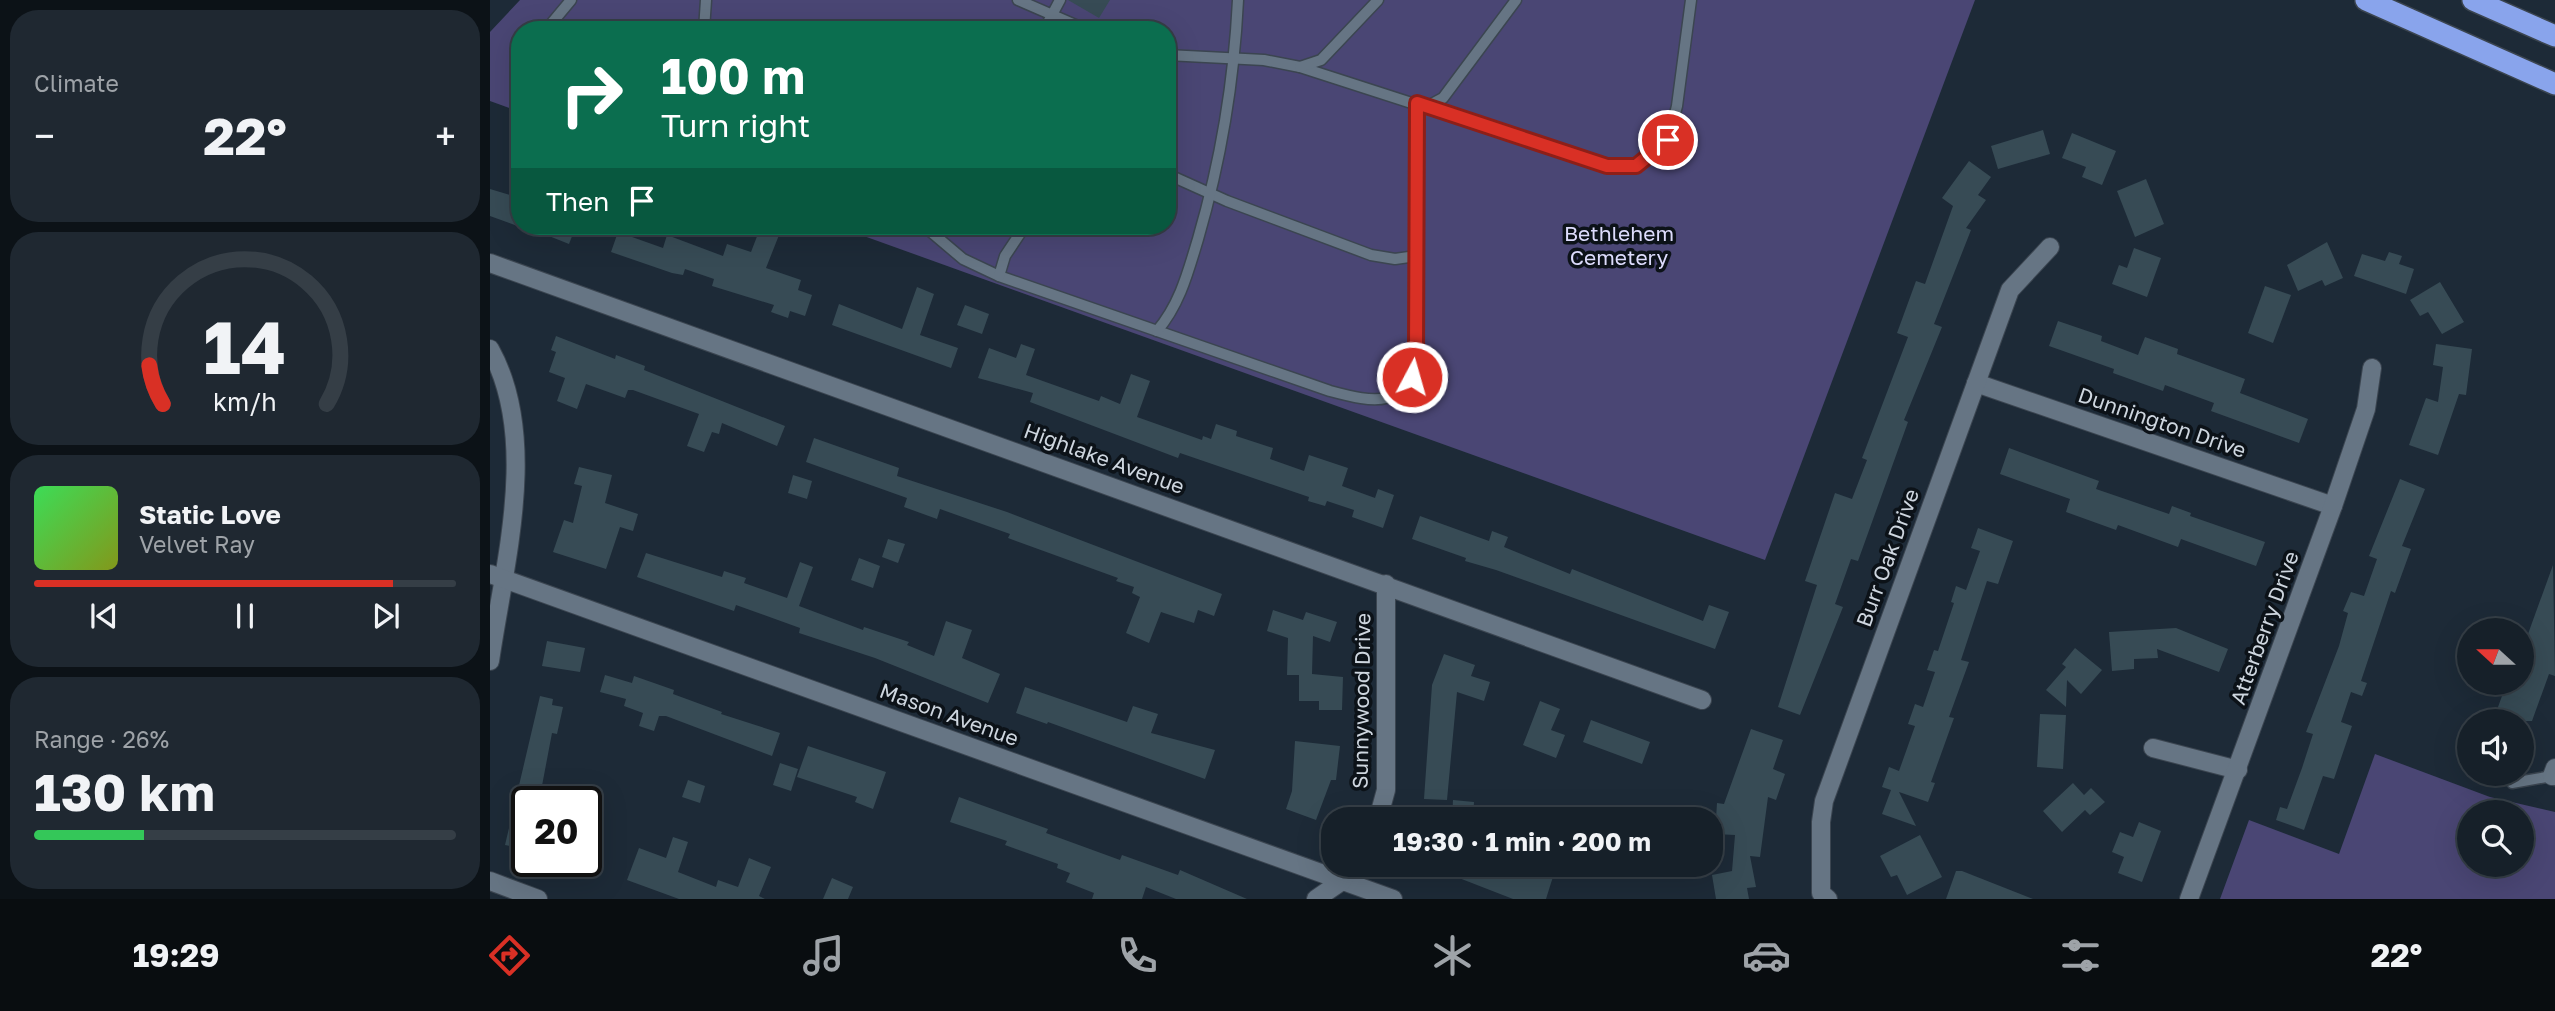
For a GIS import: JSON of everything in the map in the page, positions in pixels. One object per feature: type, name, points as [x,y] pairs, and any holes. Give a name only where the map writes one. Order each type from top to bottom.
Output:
[{"type":"highway","points":[[2366,0],[2555,84]]},
{"type":"highway","points":[[2473,0],[2555,36]]},
{"type":"street","name":"Burr Oak Drive","points":[[1828,899],[1821,893],[1821,822],[1824,801],[2010,290],[2050,247]]},
{"type":"street","name":"Highlake Avenue","points":[[490,263],[1702,700]]},
{"type":"street","points":[[490,349],[500,368],[513,415],[517,474],[496,576],[490,662]]},
{"type":"street","name":"Atterberry Drive","points":[[2189,899],[2333,506],[2366,409],[2372,368]]},
{"type":"street","name":"Dunnington Drive","points":[[1976,383],[2333,506]]},
{"type":"street","name":"Mason Avenue","points":[[496,576],[1393,899]]},
{"type":"street","name":"Sunnywood Drive","points":[[1381,807],[1386,790],[1386,584]]},
{"type":"street","points":[[2153,748],[2238,770]]},
{"type":"street","points":[[1316,899],[1345,877]]},
{"type":"street","points":[[490,881],[538,899]]},
{"type":"lane","points":[[554,21],[571,0]]},
{"type":"lane","points":[[705,21],[706,0]]},
{"type":"lane","points":[[1017,0],[1067,21]]},
{"type":"lane","points":[[1048,21],[1060,0]]},
{"type":"lane","points":[[1157,331],[1182,293],[1219,168],[1233,59],[1237,0]]},
{"type":"lane","points":[[1300,67],[1321,60],[1378,0]]},
{"type":"lane","points":[[1423,104],[1443,98],[1516,0]]},
{"type":"lane","points":[[1176,56],[1300,67],[1423,104],[1607,166],[1636,166],[1668,140],[1677,106],[1691,0]]},
{"type":"lane","points":[[935,235],[963,259],[999,276],[1330,391],[1363,400],[1382,401],[1398,394],[1412,377],[1416,354],[1416,256],[1423,104]]},
{"type":"lane","points":[[1176,178],[1371,255],[1395,259],[1416,256]]},
{"type":"lane","points":[[999,276],[1005,256],[1019,235]]},
{"type":"lane","points":[[2534,779],[2554,775]]},
{"type":"green space","name":"Bethlehem Cemetery","points":[[520,0],[1975,0],[1765,560],[861,235],[1176,235],[1176,21],[511,21],[511,109],[490,101],[490,32]]},
{"type":"green space","points":[[2375,754],[2457,786],[2503,800],[2457,800],[2457,877],[2534,877],[2534,807],[2555,812],[2555,899],[2220,899],[2249,820],[2339,854]]},
{"type":"building","points":[[1068,0],[1110,0],[1099,18]]},
{"type":"building","points":[[2043,130],[2050,154],[1998,169],[1991,146]]},
{"type":"building","points":[[2072,133],[2116,151],[2102,185],[2082,177],[2086,167],[2062,158]]},
{"type":"building","points":[[1969,161],[1991,177],[1978,195],[1986,200],[1966,228],[1971,230],[1934,324],[1942,327],[1904,420],[1908,422],[1858,561],[1851,559],[1835,604],[1843,607],[1800,715],[1778,707],[1817,585],[1805,581],[1835,493],[1852,499],[1867,460],[1862,458],[1908,337],[1897,333],[1916,281],[1925,284],[1953,206],[1942,198]]},
{"type":"building","points":[[2146,179],[2164,224],[2135,237],[2117,191]]},
{"type":"building","points":[[490,189],[511,195],[511,224],[490,216]]},
{"type":"building","points":[[546,235],[572,235],[569,244]]},
{"type":"building","points":[[617,235],[626,235],[663,248],[667,235],[723,256],[727,244],[751,252],[758,235],[779,235],[766,268],[801,280],[798,290],[812,295],[805,316],[790,311],[788,318],[771,312],[774,305],[712,286],[714,279],[685,269],[683,275],[672,273],[611,252]]},
{"type":"building","points":[[2327,242],[2343,278],[2325,286],[2322,280],[2298,291],[2287,265]]},
{"type":"building","points":[[2134,248],[2161,258],[2147,297],[2112,284],[2119,265],[2127,268]]},
{"type":"building","points":[[2389,252],[2402,256],[2399,264],[2414,269],[2406,294],[2354,276],[2362,254],[2385,261]]},
{"type":"building","points":[[2440,282],[2464,322],[2442,334],[2428,312],[2420,316],[2410,300]]},
{"type":"building","points":[[2265,286],[2291,295],[2273,343],[2248,333]]},
{"type":"building","points":[[917,287],[934,294],[920,335],[958,348],[951,368],[832,325],[839,304],[902,329]]},
{"type":"building","points":[[965,305],[989,314],[982,334],[957,325]]},
{"type":"building","points":[[2058,321],[2102,336],[2101,341],[2138,355],[2145,337],[2178,349],[2177,354],[2245,379],[2240,393],[2308,419],[2299,443],[2211,411],[2214,403],[2165,385],[2163,391],[2113,373],[2114,369],[2049,346]]},
{"type":"building","points":[[556,336],[615,359],[616,355],[645,366],[644,370],[785,426],[777,446],[722,423],[719,434],[712,432],[704,452],[687,446],[699,414],[633,390],[628,390],[625,398],[586,384],[577,409],[557,401],[565,378],[549,372],[556,352],[551,350]]},
{"type":"building","points":[[1021,344],[1035,349],[1026,375],[1099,401],[1101,396],[1120,404],[1131,374],[1150,381],[1137,417],[1202,440],[1203,436],[1211,439],[1216,424],[1237,431],[1236,436],[1273,448],[1270,459],[1304,471],[1309,455],[1348,468],[1342,486],[1375,498],[1378,489],[1394,495],[1383,528],[1352,517],[1354,510],[1327,501],[1325,506],[1308,501],[1309,497],[1180,453],[1178,458],[1030,402],[1033,393],[978,378],[989,348],[1016,358]]},
{"type":"building","points":[[2436,344],[2472,349],[2466,395],[2459,394],[2438,455],[2409,445],[2426,398],[2438,402],[2443,367],[2433,365]]},
{"type":"building","points":[[814,438],[899,468],[897,476],[1007,512],[1222,594],[1214,616],[1198,610],[1194,623],[1161,612],[1149,643],[1126,633],[1140,597],[1132,593],[1134,587],[1116,581],[1118,578],[1008,538],[1010,534],[940,509],[937,519],[904,507],[907,498],[806,462]]},
{"type":"building","points":[[2009,448],[2099,481],[2096,489],[2169,514],[2172,506],[2191,513],[2190,516],[2265,542],[2256,566],[2181,539],[2178,547],[2118,525],[2116,530],[2066,512],[2070,499],[2000,474]]},
{"type":"building","points":[[579,467],[612,475],[605,503],[638,514],[633,531],[620,527],[606,569],[553,552],[564,520],[573,523],[582,486],[574,484]]},
{"type":"building","points":[[793,475],[812,481],[807,499],[788,493]]},
{"type":"building","points":[[2400,479],[2425,489],[2402,546],[2411,549],[2395,593],[2391,591],[2361,681],[2367,683],[2362,696],[2351,692],[2341,722],[2352,726],[2334,779],[2323,776],[2304,830],[2276,820],[2280,807],[2287,809],[2313,734],[2306,732],[2339,646],[2348,613],[2343,611],[2351,592],[2364,596],[2377,559],[2369,556]]},
{"type":"building","points":[[1420,516],[1489,541],[1492,531],[1508,537],[1504,547],[1570,574],[1572,569],[1703,621],[1709,605],[1729,612],[1715,649],[1465,561],[1466,558],[1412,539]]},
{"type":"building","points":[[1978,528],[2013,541],[1998,584],[1987,581],[1961,660],[1969,662],[1949,717],[1954,718],[1931,782],[1935,783],[1928,802],[1899,792],[1916,826],[1882,814],[1891,790],[1882,787],[1889,767],[1899,771],[1915,726],[1908,724],[1915,704],[1923,707],[1935,672],[1927,670],[1934,650],[1938,651],[1954,603],[1951,602],[1956,586],[1966,590],[1980,551],[1971,548]]},
{"type":"building","points":[[888,539],[905,544],[898,563],[882,557]]},
{"type":"building","points":[[646,553],[722,577],[724,571],[746,578],[744,583],[787,598],[800,562],[813,567],[799,606],[863,630],[864,627],[909,642],[907,645],[934,656],[946,621],[972,630],[962,658],[1000,674],[988,703],[875,658],[799,633],[800,628],[736,605],[734,611],[637,577]]},
{"type":"building","points":[[859,558],[880,566],[873,588],[851,580]]},
{"type":"building","points":[[2553,565],[2555,676],[2549,674],[2534,715],[2534,709],[2497,709],[2502,695],[2534,695],[2534,618]]},
{"type":"building","points":[[1273,610],[1303,620],[1306,612],[1337,622],[1330,642],[1313,636],[1312,674],[1343,677],[1342,710],[1319,710],[1319,701],[1299,701],[1299,675],[1287,675],[1288,638],[1267,631]]},
{"type":"building","points":[[2176,628],[2228,649],[2219,672],[2157,649],[2158,658],[2134,659],[2134,669],[2112,671],[2109,632]]},
{"type":"building","points":[[547,641],[585,648],[580,672],[542,666]]},
{"type":"building","points":[[2075,648],[2102,670],[2081,694],[2067,680],[2066,707],[2046,690],[2066,667],[2062,664]]},
{"type":"building","points":[[1444,654],[1475,665],[1471,676],[1490,682],[1484,701],[1457,692],[1447,800],[1424,799],[1432,685]]},
{"type":"building","points":[[605,675],[632,683],[634,676],[674,690],[673,694],[722,712],[721,714],[780,733],[772,756],[666,716],[659,716],[654,731],[639,726],[643,713],[624,706],[626,699],[600,692]]},
{"type":"building","points":[[1025,687],[1127,722],[1133,706],[1158,714],[1151,733],[1215,750],[1205,779],[1016,713]]},
{"type":"building","points":[[540,696],[553,699],[552,705],[563,707],[557,734],[552,733],[542,786],[519,786]]},
{"type":"building","points":[[1540,701],[1560,709],[1551,730],[1565,735],[1556,758],[1523,745]]},
{"type":"building","points":[[2040,714],[2066,715],[2063,769],[2037,767]]},
{"type":"building","points":[[1591,720],[1650,742],[1642,764],[1583,742]]},
{"type":"building","points":[[1751,729],[1783,740],[1773,769],[1785,774],[1776,800],[1768,797],[1760,857],[1750,856],[1756,887],[1747,888],[1749,899],[1716,899],[1712,877],[1723,877],[1723,873],[1732,871],[1735,835],[1723,834],[1723,807],[1717,807],[1717,803],[1724,804]]},
{"type":"building","points":[[1295,741],[1340,746],[1336,780],[1331,780],[1316,820],[1286,809],[1292,791]]},
{"type":"building","points":[[808,746],[886,772],[873,809],[855,802],[857,797],[797,777]]},
{"type":"building","points":[[780,763],[798,769],[791,791],[773,785]]},
{"type":"building","points":[[688,780],[705,786],[700,803],[682,797]]},
{"type":"building","points":[[2073,783],[2084,795],[2091,788],[2105,802],[2090,815],[2085,810],[2062,832],[2043,811]]},
{"type":"building","points":[[959,797],[1048,829],[1046,833],[1120,860],[1122,855],[1178,875],[1180,870],[1247,899],[1176,899],[1146,887],[1142,899],[1092,899],[1094,893],[1066,882],[1070,873],[1057,868],[1058,864],[1005,845],[1007,841],[950,822]]},
{"type":"building","points":[[1453,800],[1474,802],[1474,807],[1453,807]]},
{"type":"building","points":[[511,819],[511,846],[505,845]]},
{"type":"building","points":[[2139,822],[2161,831],[2142,882],[2118,873],[2124,857],[2112,852],[2120,832],[2133,837]]},
{"type":"building","points":[[1920,835],[1942,877],[1907,895],[1897,875],[1891,877],[1880,856]]},
{"type":"building","points":[[673,837],[688,842],[678,872],[716,887],[718,880],[738,887],[749,858],[771,867],[759,896],[765,899],[679,899],[627,880],[639,848],[666,858]]},
{"type":"building","points":[[1956,871],[1962,871],[2033,899],[1946,899]]},
{"type":"building","points":[[1456,877],[1553,877],[1546,899],[1513,899]]},
{"type":"building","points":[[832,878],[853,887],[848,899],[823,899]]},
{"type":"route","points":[[1412,377],[1416,354],[1417,103],[1607,166],[1636,166],[1668,140]]}]
